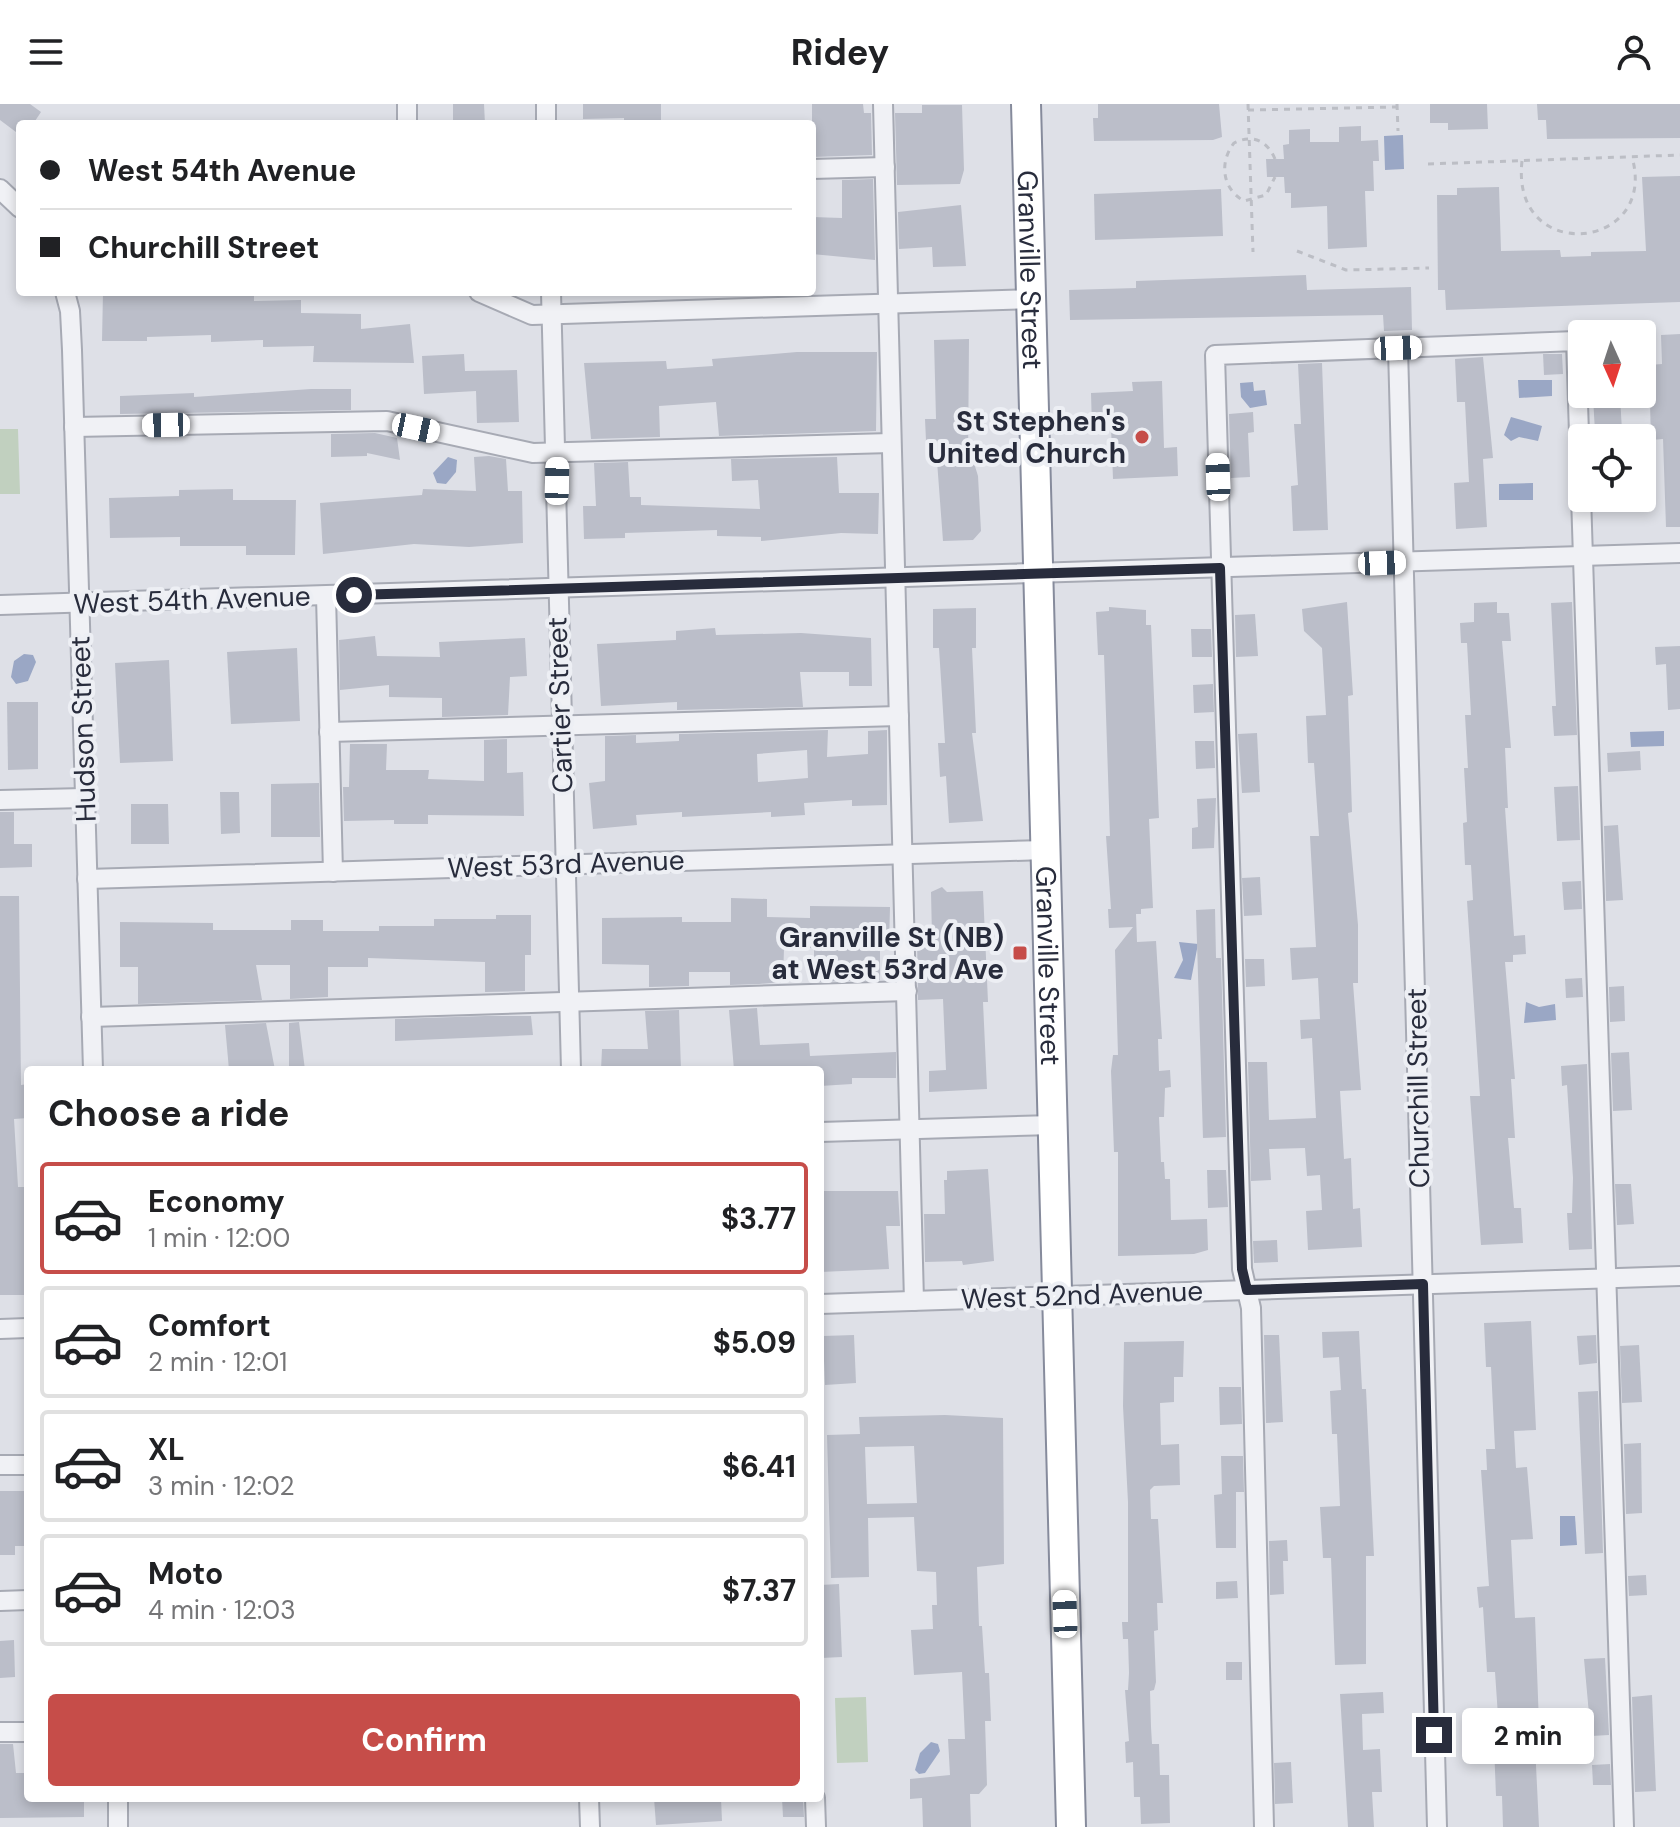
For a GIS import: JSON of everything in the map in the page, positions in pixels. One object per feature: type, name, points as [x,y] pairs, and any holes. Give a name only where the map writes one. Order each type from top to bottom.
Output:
[{"type":"highway","name":"Granville Street","points":[[1026,104],[1071,1827]]},
{"type":"street","points":[[883,104],[914,1301]]},
{"type":"street","points":[[816,169],[885,167]]},
{"type":"street","points":[[0,189],[16,204]]},
{"type":"street","name":"Hudson Street","points":[[66,296],[70,311],[93,1066]]},
{"type":"street","points":[[488,296],[529,314],[1031,299]]},
{"type":"street","name":"Cartier Street","points":[[551,296],[557,453],[556,589],[571,1066]]},
{"type":"street","points":[[1264,1827],[1251,1308],[1242,1254],[1215,355],[1576,341],[1624,1827]]},
{"type":"street","name":"Churchill Street","points":[[1398,348],[1437,1827]]},
{"type":"street","points":[[74,427],[387,421],[533,453],[891,443]]},
{"type":"street","name":"West 54th Avenue","points":[[0,605],[1680,553]]},
{"type":"street","points":[[326,596],[333,872]]},
{"type":"street","points":[[329,732],[899,716]]},
{"type":"street","points":[[0,800],[84,798]]},
{"type":"street","name":"West 53rd Avenue","points":[[87,879],[1045,850]]},
{"type":"street","points":[[91,1017],[907,991]]},
{"type":"street","points":[[824,1132],[1053,1125]]},
{"type":"street","name":"West 52nd Avenue","points":[[824,1304],[1680,1276]]},
{"type":"street","points":[[0,1329],[24,1328]]},
{"type":"street","points":[[0,1465],[24,1465]]},
{"type":"street","points":[[0,1601],[24,1600]]},
{"type":"street","points":[[0,1732],[24,1732]]},
{"type":"street","points":[[118,1802],[118,1827]]},
{"type":"street","points":[[589,1802],[590,1827]]},
{"type":"street","points":[[815,1802],[816,1827]]},
{"type":"path","points":[[1248,104],[1253,252]]},
{"type":"path","points":[[1248,110],[1397,105],[1398,131]]},
{"type":"path","points":[[1275,159],[1265,143],[1249,137],[1234,143],[1224,165],[1230,189],[1236,196],[1251,202],[1266,195],[1275,177]]},
{"type":"path","points":[[1428,164],[1680,155]]},
{"type":"path","points":[[1522,161],[1520,184],[1531,212],[1561,232],[1583,235],[1611,225],[1629,205],[1637,184],[1632,157]]},
{"type":"path","points":[[1297,251],[1346,270],[1429,268]]},
{"type":"green space","points":[[0,429],[18,429],[20,494],[0,494]]},
{"type":"green space","points":[[866,1697],[868,1762],[837,1763],[835,1698]]},
{"type":"water","points":[[1403,135],[1404,169],[1385,170],[1384,136]]},
{"type":"water","points":[[1518,380],[1552,380],[1552,396],[1519,398]]},
{"type":"water","points":[[1253,382],[1254,391],[1265,390],[1267,405],[1250,408],[1241,397],[1240,383]]},
{"type":"water","points":[[1511,417],[1542,426],[1538,441],[1519,437],[1511,441],[1504,435]]},
{"type":"water","points":[[448,457],[457,460],[456,472],[446,484],[437,483],[433,473]]},
{"type":"water","points":[[1533,483],[1533,500],[1499,500],[1499,484]]},
{"type":"water","points":[[24,654],[33,655],[36,662],[28,681],[16,684],[11,677],[14,661]]},
{"type":"water","points":[[1664,731],[1664,746],[1631,747],[1630,732]]},
{"type":"water","points":[[1179,942],[1198,944],[1191,980],[1174,978],[1183,960]]},
{"type":"water","points":[[1526,1002],[1539,1007],[1555,1004],[1556,1020],[1524,1023]]},
{"type":"water","points":[[1560,1516],[1575,1516],[1577,1545],[1560,1546]]},
{"type":"water","points":[[931,1742],[938,1744],[940,1751],[925,1773],[919,1774],[915,1770],[920,1753]]},
{"type":"building","points":[[0,104],[30,104],[41,112],[36,120],[16,120],[16,132],[0,120]]},
{"type":"building","points":[[453,104],[484,104],[485,120],[453,120]]},
{"type":"building","points":[[583,104],[661,104],[661,120],[583,119]]},
{"type":"building","points":[[812,104],[863,104],[864,113],[871,113],[872,155],[816,157],[816,120],[812,120]]},
{"type":"building","points":[[1098,104],[1219,104],[1222,137],[1213,140],[1094,141],[1093,118],[1098,118]]},
{"type":"building","points":[[1430,104],[1487,104],[1488,129],[1448,130],[1448,123],[1430,123]]},
{"type":"building","points":[[1537,104],[1680,104],[1680,138],[1547,139],[1546,120],[1538,120]]},
{"type":"building","points":[[922,105],[962,105],[964,170],[960,184],[897,185],[895,113],[922,113]]},
{"type":"building","points":[[1361,126],[1361,141],[1378,140],[1379,161],[1373,161],[1374,191],[1365,191],[1367,247],[1328,249],[1327,206],[1291,208],[1291,193],[1285,193],[1284,177],[1267,177],[1266,159],[1284,159],[1283,145],[1289,144],[1289,130],[1310,129],[1310,142],[1339,142],[1339,127]]},
{"type":"building","points":[[1680,176],[1680,302],[1446,310],[1445,290],[1438,290],[1437,195],[1457,195],[1457,188],[1499,187],[1501,251],[1560,250],[1561,257],[1591,256],[1591,252],[1646,251],[1642,177]]},
{"type":"building","points":[[873,179],[875,260],[816,254],[816,217],[842,218],[842,180]]},
{"type":"building","points":[[1221,189],[1223,236],[1095,240],[1094,194]]},
{"type":"building","points":[[961,205],[966,266],[933,267],[932,247],[899,249],[898,212]]},
{"type":"building","points":[[1306,275],[1307,290],[1411,287],[1412,330],[1384,331],[1383,315],[1070,320],[1069,290],[1136,288],[1136,281]]},
{"type":"building","points":[[103,296],[254,296],[254,301],[301,300],[301,313],[361,314],[361,329],[410,324],[414,363],[313,362],[314,346],[263,347],[263,340],[211,342],[211,335],[147,337],[147,341],[102,341]]},
{"type":"building","points":[[1680,334],[1680,527],[1666,527],[1663,439],[1656,440],[1656,424],[1651,424],[1650,408],[1656,408],[1656,364],[1662,364],[1661,335]]},
{"type":"building","points":[[969,339],[968,463],[974,463],[978,476],[981,531],[973,540],[943,541],[937,461],[927,462],[925,419],[936,419],[934,340]]},
{"type":"building","points":[[797,352],[877,352],[876,431],[719,436],[716,402],[659,406],[660,437],[591,439],[584,363],[666,361],[667,369],[713,366],[712,359]]},
{"type":"building","points":[[464,354],[465,371],[517,370],[519,422],[477,423],[476,391],[424,394],[422,356]]},
{"type":"building","points":[[1543,354],[1562,354],[1563,374],[1544,375]]},
{"type":"building","points":[[1483,357],[1493,458],[1483,459],[1487,527],[1456,529],[1454,483],[1469,482],[1465,402],[1457,402],[1455,359]]},
{"type":"building","points":[[1322,363],[1328,530],[1293,531],[1291,486],[1298,485],[1294,424],[1301,424],[1298,364]]},
{"type":"building","name":"St Stephen's United Church","points":[[1162,381],[1164,448],[1177,447],[1178,476],[1113,479],[1111,427],[1092,428],[1091,393],[1133,391],[1132,382]]},
{"type":"building","points":[[351,389],[351,410],[120,414],[120,396],[194,393],[194,397]]},
{"type":"building","points":[[1594,408],[1621,408],[1622,424],[1595,424]]},
{"type":"building","points":[[1253,412],[1254,432],[1248,433],[1250,477],[1231,478],[1229,414]]},
{"type":"building","points":[[375,433],[397,438],[400,460],[367,453],[367,456],[331,457],[331,434]]},
{"type":"building","points":[[474,457],[506,459],[508,491],[522,491],[523,543],[469,547],[414,544],[323,554],[320,503],[422,495],[423,489],[476,491]]},
{"type":"building","points":[[837,457],[839,493],[879,493],[878,534],[841,533],[761,541],[761,537],[717,536],[717,530],[625,533],[625,538],[584,539],[583,506],[596,506],[594,463],[628,462],[630,497],[641,497],[641,505],[760,509],[758,480],[732,481],[731,459]]},
{"type":"building","points":[[233,489],[233,500],[296,500],[295,555],[246,555],[246,546],[180,546],[180,537],[110,538],[109,498],[179,496],[179,490]]},
{"type":"building","points":[[1347,602],[1353,695],[1348,696],[1352,812],[1348,813],[1358,925],[1358,983],[1353,983],[1361,1090],[1340,1091],[1344,1159],[1351,1158],[1353,1209],[1360,1208],[1362,1247],[1308,1250],[1306,1211],[1322,1210],[1320,1175],[1307,1176],[1305,1148],[1269,1149],[1271,1180],[1251,1181],[1248,1062],[1267,1062],[1269,1120],[1316,1118],[1312,1038],[1301,1039],[1300,1020],[1320,1019],[1318,978],[1292,980],[1290,948],[1316,947],[1310,836],[1319,836],[1314,763],[1308,763],[1306,716],[1326,715],[1322,648],[1304,631],[1302,609]]},
{"type":"building","points":[[1497,602],[1497,613],[1509,613],[1511,641],[1502,641],[1511,748],[1505,748],[1508,808],[1505,808],[1514,936],[1525,935],[1526,954],[1513,955],[1513,962],[1505,962],[1515,1079],[1511,1079],[1515,1138],[1508,1138],[1514,1208],[1521,1208],[1523,1243],[1481,1245],[1470,1096],[1480,1096],[1467,901],[1473,900],[1471,865],[1465,865],[1463,823],[1467,822],[1464,768],[1468,768],[1465,715],[1471,715],[1467,643],[1461,643],[1460,623],[1474,622],[1474,603]]},
{"type":"building","points":[[1572,602],[1577,735],[1554,736],[1552,706],[1556,706],[1551,603]]},
{"type":"building","points":[[1109,607],[1146,610],[1146,625],[1151,625],[1159,818],[1149,819],[1153,908],[1141,909],[1141,914],[1136,914],[1137,942],[1156,941],[1162,1039],[1158,1039],[1159,1071],[1170,1070],[1171,1087],[1165,1088],[1164,1117],[1159,1117],[1161,1162],[1164,1162],[1165,1179],[1170,1179],[1171,1220],[1207,1219],[1208,1250],[1194,1254],[1118,1256],[1118,1152],[1114,1152],[1111,1071],[1113,1055],[1118,1055],[1115,950],[1133,927],[1109,928],[1108,909],[1111,909],[1106,836],[1110,836],[1104,655],[1098,655],[1096,612],[1109,611]]},
{"type":"building","points":[[976,608],[976,648],[972,648],[976,733],[972,733],[983,821],[949,823],[946,776],[940,777],[938,743],[945,743],[939,648],[933,648],[933,609]]},
{"type":"building","points":[[1255,614],[1258,656],[1236,657],[1235,615]]},
{"type":"building","points":[[715,628],[716,635],[801,633],[871,638],[872,686],[849,686],[849,672],[800,672],[803,707],[677,710],[677,702],[601,706],[597,644],[676,640],[676,631]]},
{"type":"building","points":[[1191,629],[1211,629],[1212,657],[1192,657]]},
{"type":"building","points":[[375,636],[377,656],[440,657],[439,642],[525,638],[527,676],[510,677],[508,715],[442,717],[442,698],[389,697],[389,685],[340,690],[339,640]]},
{"type":"building","points":[[1680,646],[1680,709],[1668,710],[1666,664],[1656,665],[1655,647]]},
{"type":"building","points":[[297,648],[300,721],[231,724],[227,652]]},
{"type":"building","points":[[169,660],[173,761],[120,763],[115,663]]},
{"type":"building","points":[[1213,684],[1214,712],[1194,713],[1193,685]]},
{"type":"building","points":[[7,702],[38,702],[38,769],[8,770]]},
{"type":"building","points":[[828,730],[827,757],[868,754],[868,731],[887,730],[887,805],[852,806],[852,800],[804,803],[805,815],[771,817],[771,812],[682,817],[682,812],[636,815],[637,825],[593,829],[589,783],[605,781],[605,736],[636,735],[636,743],[679,741],[679,734]],"holes":[[[807,750],[808,778],[758,782],[757,754]]]},
{"type":"building","points":[[1257,733],[1260,792],[1242,793],[1238,734]]},
{"type":"building","points":[[507,739],[507,773],[523,772],[524,816],[428,815],[428,824],[394,824],[394,820],[344,821],[343,787],[349,787],[350,744],[387,744],[386,770],[429,770],[428,779],[484,781],[484,740]]},
{"type":"building","points":[[1195,741],[1214,741],[1215,768],[1196,769]]},
{"type":"building","points":[[1640,751],[1641,770],[1608,772],[1607,753]]},
{"type":"building","points":[[319,783],[320,837],[271,837],[271,784]]},
{"type":"building","points":[[1578,786],[1580,840],[1557,841],[1554,787]]},
{"type":"building","points":[[220,792],[239,792],[240,833],[221,834]]},
{"type":"building","points":[[1216,798],[1214,848],[1192,849],[1192,828],[1198,827],[1197,799]]},
{"type":"building","points":[[131,804],[168,804],[169,844],[131,844]]},
{"type":"building","points":[[0,812],[14,812],[14,844],[32,844],[32,867],[0,868]]},
{"type":"building","points":[[1618,825],[1623,900],[1606,901],[1604,826]]},
{"type":"building","points":[[1260,877],[1262,915],[1244,916],[1242,878]]},
{"type":"building","points":[[1581,881],[1582,909],[1564,910],[1562,882]]},
{"type":"building","points":[[942,887],[947,892],[983,891],[988,1002],[983,1002],[987,1089],[929,1092],[929,1071],[946,1070],[943,999],[918,1000],[917,937],[932,937],[931,892]]},
{"type":"building","points":[[0,896],[19,896],[24,1118],[14,1119],[18,1187],[24,1187],[24,1295],[0,1295]]},
{"type":"building","points":[[731,898],[767,899],[767,917],[810,918],[810,906],[890,907],[889,945],[880,945],[880,980],[814,982],[814,948],[784,948],[783,982],[759,984],[730,985],[730,972],[689,972],[689,986],[649,987],[649,965],[602,964],[602,918],[682,917],[682,922],[731,922]]},
{"type":"building","points":[[1215,909],[1216,958],[1221,958],[1226,1137],[1203,1138],[1196,910]]},
{"type":"building","points":[[496,915],[531,915],[531,955],[525,955],[525,991],[485,992],[485,962],[368,958],[368,967],[328,967],[328,997],[290,999],[290,965],[256,965],[262,1000],[138,1004],[138,967],[120,967],[120,922],[213,923],[213,930],[291,930],[291,920],[323,920],[323,931],[379,931],[379,926],[434,926],[434,919],[496,919]]},
{"type":"building","points":[[1245,959],[1264,959],[1265,986],[1246,987]]},
{"type":"building","points":[[1582,978],[1583,997],[1566,998],[1565,979]]},
{"type":"building","points":[[1624,986],[1625,1021],[1610,1022],[1609,987]]},
{"type":"building","points":[[757,1008],[760,1045],[809,1043],[810,1056],[896,1052],[896,1078],[852,1078],[852,1084],[824,1086],[824,1066],[734,1066],[729,1010]]},
{"type":"building","points":[[679,1010],[681,1066],[601,1066],[602,1049],[648,1049],[645,1011]]},
{"type":"building","points":[[531,1016],[533,1035],[395,1041],[395,1019]]},
{"type":"building","points":[[299,1022],[304,1066],[289,1066],[289,1023]]},
{"type":"building","points":[[266,1023],[274,1066],[229,1066],[225,1025]]},
{"type":"building","points":[[1629,1052],[1632,1110],[1613,1111],[1611,1053]]},
{"type":"building","points":[[1587,1064],[1592,1249],[1569,1250],[1567,1213],[1572,1213],[1573,1178],[1567,1085],[1562,1086],[1561,1066]]},
{"type":"building","points":[[988,1169],[994,1261],[963,1265],[962,1261],[925,1262],[924,1214],[945,1214],[944,1180],[947,1180],[947,1171]]},
{"type":"building","points":[[1207,1170],[1226,1170],[1228,1207],[1208,1208]]},
{"type":"building","points":[[1615,1184],[1631,1184],[1634,1224],[1617,1225]]},
{"type":"building","points":[[824,1191],[898,1191],[900,1226],[886,1226],[889,1269],[824,1272]]},
{"type":"building","points":[[1277,1240],[1278,1262],[1254,1263],[1253,1241]]},
{"type":"building","points":[[1531,1321],[1536,1430],[1514,1431],[1516,1468],[1527,1467],[1533,1539],[1511,1540],[1515,1618],[1535,1617],[1539,1724],[1534,1724],[1539,1827],[1503,1827],[1502,1796],[1496,1796],[1494,1745],[1500,1745],[1495,1672],[1487,1672],[1483,1607],[1479,1608],[1477,1587],[1489,1586],[1481,1470],[1487,1470],[1486,1449],[1495,1449],[1491,1367],[1486,1367],[1484,1323]]},
{"type":"building","points":[[1359,1331],[1362,1389],[1366,1389],[1374,1556],[1366,1556],[1366,1664],[1335,1665],[1331,1558],[1323,1558],[1320,1507],[1340,1506],[1337,1434],[1332,1434],[1330,1391],[1341,1390],[1339,1357],[1323,1358],[1322,1332]]},
{"type":"building","points":[[854,1335],[856,1383],[825,1385],[824,1336]]},
{"type":"building","points":[[1264,1335],[1279,1335],[1283,1422],[1266,1423]]},
{"type":"building","points":[[1596,1335],[1597,1363],[1579,1365],[1577,1336]]},
{"type":"building","points":[[1184,1341],[1183,1377],[1174,1377],[1174,1402],[1160,1403],[1161,1445],[1179,1444],[1180,1485],[1154,1486],[1150,1490],[1151,1519],[1158,1519],[1163,1603],[1157,1603],[1158,1630],[1154,1631],[1156,1682],[1154,1690],[1150,1691],[1152,1744],[1159,1744],[1160,1775],[1169,1775],[1170,1823],[1141,1824],[1140,1797],[1134,1797],[1133,1762],[1126,1763],[1125,1742],[1129,1741],[1125,1690],[1128,1690],[1129,1673],[1128,1639],[1123,1639],[1122,1622],[1128,1622],[1124,1342]]},
{"type":"building","points":[[1639,1345],[1642,1402],[1622,1403],[1620,1346]]},
{"type":"building","points":[[1219,1387],[1241,1387],[1242,1424],[1220,1425]]},
{"type":"building","points":[[1598,1391],[1603,1553],[1585,1554],[1578,1392]]},
{"type":"building","points":[[945,1415],[1003,1418],[1004,1564],[977,1567],[979,1626],[982,1626],[985,1673],[989,1673],[991,1721],[985,1721],[987,1785],[979,1794],[970,1794],[971,1827],[923,1827],[922,1798],[910,1799],[910,1779],[950,1775],[948,1739],[965,1739],[962,1672],[914,1675],[911,1630],[933,1629],[932,1605],[937,1605],[936,1572],[917,1571],[914,1517],[868,1518],[869,1577],[831,1578],[827,1435],[860,1434],[859,1417]],"holes":[[[914,1446],[917,1503],[867,1504],[865,1447]]]},
{"type":"building","points":[[1641,1443],[1642,1513],[1626,1514],[1624,1444]]},
{"type":"building","points":[[1221,1456],[1243,1456],[1244,1492],[1236,1492],[1236,1548],[1216,1548],[1214,1495],[1222,1494]]},
{"type":"building","points":[[0,1491],[24,1491],[24,1546],[15,1546],[15,1555],[0,1555]]},
{"type":"building","points":[[1287,1540],[1288,1561],[1283,1561],[1284,1594],[1270,1595],[1269,1541]]},
{"type":"building","points":[[1646,1575],[1647,1595],[1629,1596],[1628,1576]]},
{"type":"building","points":[[1237,1581],[1238,1598],[1216,1599],[1216,1582]]},
{"type":"building","points":[[839,1584],[842,1657],[824,1658],[824,1585]]},
{"type":"building","points":[[14,1640],[15,1677],[0,1678],[0,1641]]},
{"type":"building","points":[[1605,1658],[1609,1735],[1591,1736],[1584,1659]]},
{"type":"building","points":[[1226,1662],[1242,1662],[1242,1680],[1226,1680]]},
{"type":"building","points":[[1383,1692],[1384,1713],[1362,1714],[1363,1750],[1380,1749],[1382,1792],[1372,1792],[1374,1827],[1348,1827],[1340,1694]]},
{"type":"building","points":[[1652,1695],[1656,1791],[1635,1792],[1632,1697]]},
{"type":"building","points":[[0,1744],[13,1744],[16,1773],[24,1773],[24,1802],[84,1802],[84,1817],[0,1818]]},
{"type":"building","points":[[1291,1762],[1293,1803],[1275,1804],[1274,1763]]},
{"type":"building","points":[[1610,1764],[1611,1785],[1593,1785],[1592,1765]]},
{"type":"building","points":[[654,1802],[721,1802],[722,1821],[656,1825]]},
{"type":"building","points":[[782,1802],[803,1802],[804,1817],[783,1817]]},
{"type":"place","name":"St Stephen's United Church","points":[[1142,437]]},
{"type":"place","name":"Granville St (NB) at West 53rd Ave","points":[[1020,953]]},
{"type":"route","points":[[354,595],[1220,568],[1242,1269],[1247,1290],[1423,1284],[1434,1735]]}]
